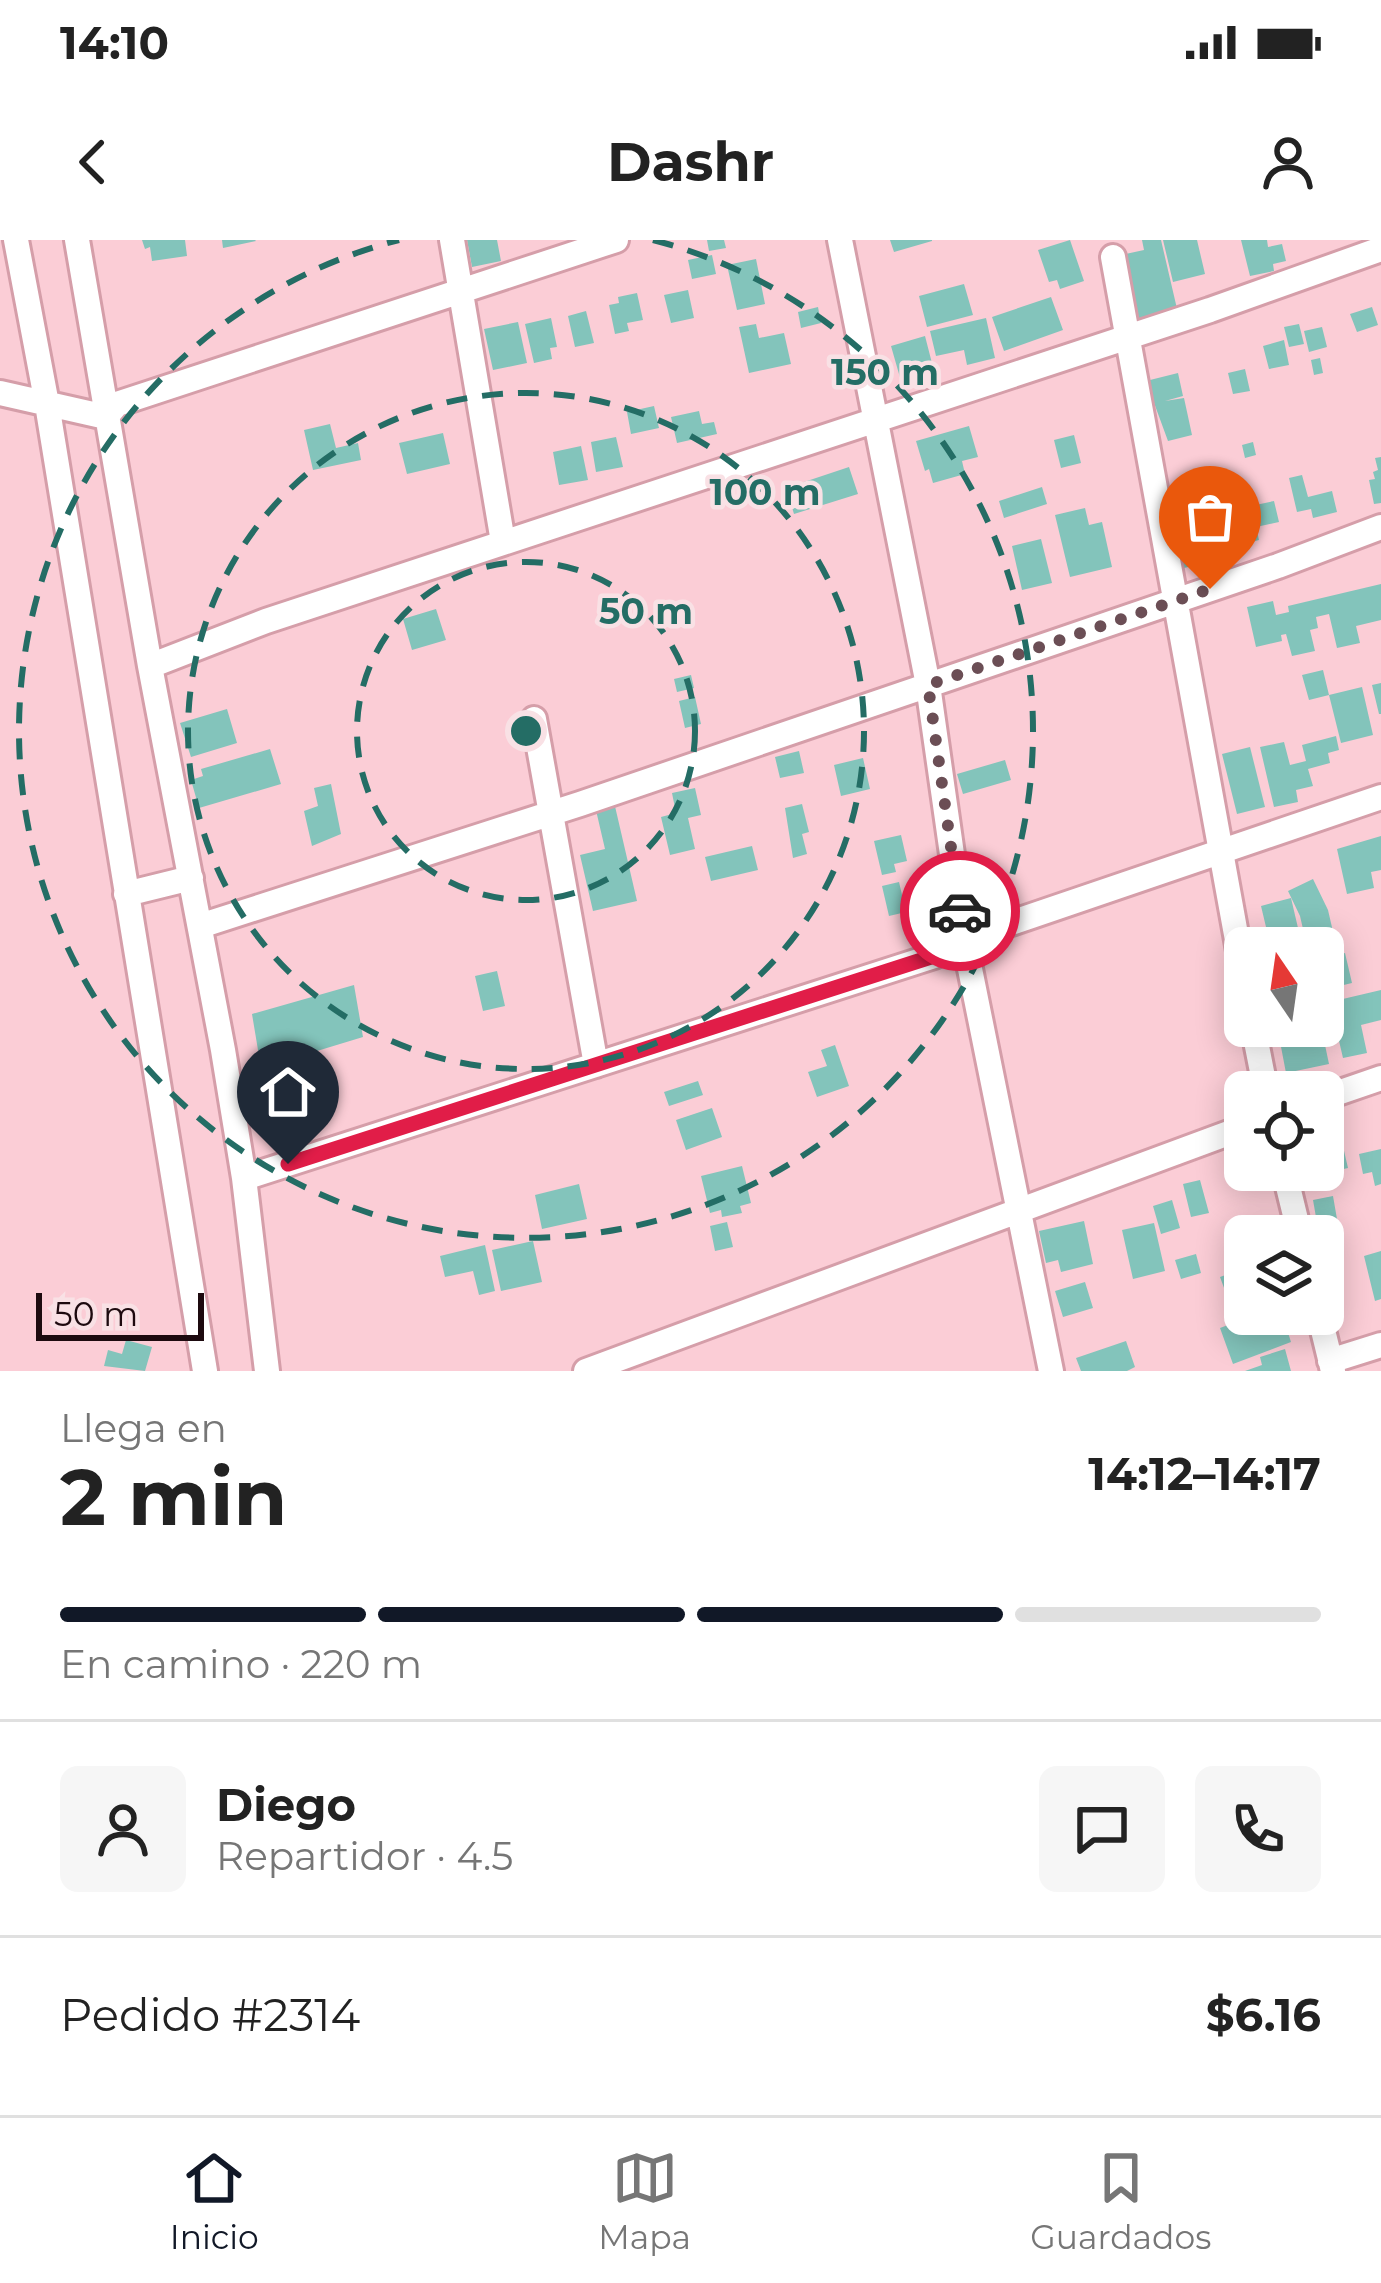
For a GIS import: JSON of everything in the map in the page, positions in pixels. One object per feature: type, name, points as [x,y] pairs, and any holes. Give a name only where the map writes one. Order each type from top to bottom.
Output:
[{"type":"street","points":[[16,240],[205,1371]]},
{"type":"street","points":[[77,240],[244,1178],[267,1371]]},
{"type":"street","points":[[452,240],[503,542]]},
{"type":"street","points":[[106,417],[117,404],[616,240]]},
{"type":"street","points":[[840,240],[928,685],[964,939],[1052,1371]]},
{"type":"street","points":[[150,666],[266,621],[1381,249]]},
{"type":"street","points":[[1112,257],[1234,927]]},
{"type":"street","points":[[0,394],[106,417]]},
{"type":"street","points":[[200,926],[551,814],[1381,527]]},
{"type":"street","points":[[534,719],[596,1065]]},
{"type":"street","points":[[244,1178],[934,956],[964,939],[1381,797]]},
{"type":"street","points":[[126,894],[191,878]]},
{"type":"street","points":[[1344,1091],[1381,1078]]},
{"type":"street","points":[[586,1371],[1224,1135]]},
{"type":"street","points":[[1324,1335],[1332,1366],[1381,1345]]},
{"type":"building","points":[[142,240],[185,240],[187,256],[152,261],[150,247],[145,249]]},
{"type":"building","points":[[222,240],[255,240],[256,241],[223,248]]},
{"type":"building","points":[[467,240],[497,240],[501,261],[472,267]]},
{"type":"building","points":[[707,240],[724,240],[726,248],[709,251]]},
{"type":"building","points":[[890,240],[932,240],[932,241],[894,252]]},
{"type":"building","points":[[1070,240],[1084,281],[1060,289],[1057,280],[1049,282],[1038,250]]},
{"type":"building","points":[[1142,240],[1161,240],[1178,313],[1137,322],[1121,255],[1144,250]]},
{"type":"building","points":[[1163,240],[1197,240],[1205,274],[1173,282]]},
{"type":"building","points":[[1241,240],[1267,240],[1268,247],[1282,244],[1286,261],[1273,264],[1274,271],[1250,276]]},
{"type":"building","points":[[712,255],[716,274],[692,279],[688,260]]},
{"type":"building","points":[[756,259],[765,304],[737,310],[727,265]]},
{"type":"building","points":[[964,284],[973,315],[927,327],[919,296]]},
{"type":"building","points":[[688,290],[694,318],[671,323],[664,295]]},
{"type":"building","points":[[637,293],[643,320],[627,323],[629,331],[615,334],[609,305],[619,303],[618,297]]},
{"type":"building","points":[[1051,297],[1063,330],[1004,351],[992,317]]},
{"type":"building","points":[[818,307],[821,323],[801,328],[798,312]]},
{"type":"building","points":[[1372,307],[1378,325],[1357,332],[1350,314]]},
{"type":"building","points":[[586,311],[594,343],[575,347],[568,316]]},
{"type":"building","points":[[551,318],[557,347],[550,348],[552,359],[534,363],[525,324]]},
{"type":"building","points":[[986,318],[995,358],[967,365],[964,350],[936,356],[930,331]]},
{"type":"building","points":[[518,322],[527,363],[493,370],[484,329]]},
{"type":"building","points":[[756,324],[759,338],[784,333],[791,364],[749,373],[739,327]]},
{"type":"building","points":[[1299,324],[1304,344],[1289,347],[1284,327]]},
{"type":"building","points":[[1322,327],[1327,347],[1309,352],[1304,331]]},
{"type":"building","points":[[925,336],[934,371],[901,381],[891,346]]},
{"type":"building","points":[[1284,340],[1289,365],[1269,369],[1263,346]]},
{"type":"building","points":[[1320,358],[1323,373],[1314,375],[1311,360]]},
{"type":"building","points":[[1245,369],[1250,391],[1233,394],[1228,373]]},
{"type":"building","points":[[1178,373],[1183,396],[1165,401],[1184,398],[1192,435],[1168,441],[1146,381]]},
{"type":"building","points":[[654,406],[659,428],[631,434],[627,412]]},
{"type":"building","points":[[699,411],[702,424],[714,422],[717,434],[677,443],[671,417]]},
{"type":"building","points":[[330,424],[336,448],[358,443],[361,460],[313,470],[304,430]]},
{"type":"building","points":[[969,426],[978,457],[962,461],[965,474],[933,483],[916,441]]},
{"type":"building","points":[[443,433],[450,464],[407,474],[399,443]]},
{"type":"building","points":[[1074,435],[1081,463],[1061,468],[1054,440]]},
{"type":"building","points":[[616,437],[623,467],[596,472],[591,442]]},
{"type":"building","points":[[1253,442],[1256,455],[1245,458],[1242,445]]},
{"type":"building","points":[[581,446],[588,480],[559,485],[553,452]]},
{"type":"building","points":[[1381,457],[1381,503],[1374,504],[1369,480],[1375,479],[1373,472],[1378,470],[1375,458]]},
{"type":"building","points":[[849,467],[858,494],[794,514],[786,488]]},
{"type":"building","points":[[1302,475],[1308,497],[1332,491],[1337,512],[1313,518],[1311,509],[1297,512],[1289,478]]},
{"type":"building","points":[[1042,487],[1047,504],[1004,518],[999,501]]},
{"type":"building","points":[[1250,500],[1251,506],[1274,501],[1279,522],[1256,527],[1259,540],[1244,544],[1234,504]]},
{"type":"building","points":[[1085,508],[1089,525],[1102,522],[1112,567],[1070,577],[1055,515]]},
{"type":"building","points":[[1203,513],[1214,561],[1184,568],[1172,520]]},
{"type":"building","points":[[1041,539],[1052,583],[1022,590],[1012,546]]},
{"type":"building","points":[[1381,584],[1381,620],[1356,626],[1360,643],[1337,648],[1329,614],[1316,617],[1318,628],[1310,630],[1315,651],[1292,656],[1286,634],[1281,635],[1282,641],[1256,647],[1247,607],[1273,601],[1276,615],[1289,612],[1288,606]]},
{"type":"building","points":[[436,609],[446,640],[412,650],[403,619]]},
{"type":"building","points":[[1323,670],[1329,695],[1309,700],[1302,675]]},
{"type":"building","points":[[691,675],[694,688],[677,692],[674,679]]},
{"type":"building","points":[[1381,683],[1381,714],[1379,714],[1372,685]]},
{"type":"building","points":[[1362,687],[1373,735],[1341,743],[1329,695]]},
{"type":"building","points":[[695,697],[701,724],[685,728],[679,701]]},
{"type":"building","points":[[227,709],[237,743],[191,757],[180,723]]},
{"type":"building","points":[[1336,736],[1339,750],[1328,753],[1330,763],[1308,769],[1313,786],[1296,790],[1298,802],[1274,807],[1260,747],[1284,742],[1290,765],[1306,761],[1302,745]]},
{"type":"building","points":[[1250,747],[1265,807],[1237,814],[1222,754]]},
{"type":"building","points":[[270,749],[281,784],[199,808],[191,780],[203,776],[201,769]]},
{"type":"building","points":[[799,751],[804,773],[780,778],[775,757]]},
{"type":"building","points":[[863,758],[870,789],[841,796],[834,765]]},
{"type":"building","points":[[1005,760],[1011,780],[963,794],[957,774]]},
{"type":"building","points":[[331,784],[341,834],[312,846],[304,811],[318,806],[314,788]]},
{"type":"building","points":[[695,788],[701,815],[688,818],[695,849],[670,855],[661,817],[676,813],[672,793]]},
{"type":"building","points":[[614,802],[637,901],[593,911],[580,855],[605,849],[595,806]]},
{"type":"building","points":[[802,804],[809,832],[802,834],[807,854],[793,858],[785,808]]},
{"type":"building","points":[[901,835],[907,861],[894,864],[896,872],[882,875],[874,841]]},
{"type":"building","points":[[1381,836],[1381,870],[1371,872],[1374,888],[1347,894],[1337,849]]},
{"type":"building","points":[[752,846],[758,870],[711,881],[705,857]]},
{"type":"building","points":[[1313,879],[1332,927],[1303,927],[1288,891]]},
{"type":"building","points":[[899,882],[906,912],[889,916],[882,886]]},
{"type":"building","points":[[1291,898],[1298,927],[1266,927],[1261,906]]},
{"type":"building","points":[[1344,953],[1352,983],[1344,985]]},
{"type":"building","points":[[497,971],[505,1006],[483,1011],[475,976]]},
{"type":"building","points":[[354,985],[363,1037],[261,1068],[252,1014]]},
{"type":"building","points":[[1381,990],[1381,1020],[1361,1025],[1367,1053],[1343,1058],[1340,1047],[1344,999]]},
{"type":"building","points":[[835,1045],[849,1086],[817,1097],[808,1072],[827,1066],[821,1050]]},
{"type":"building","points":[[1281,1047],[1325,1047],[1329,1064],[1286,1071]]},
{"type":"building","points":[[698,1081],[703,1095],[669,1106],[664,1092]]},
{"type":"building","points":[[712,1108],[722,1137],[686,1150],[676,1120]]},
{"type":"building","points":[[1381,1149],[1381,1184],[1375,1186],[1372,1172],[1363,1174],[1359,1154]]},
{"type":"building","points":[[742,1166],[751,1203],[740,1206],[742,1213],[722,1217],[721,1210],[710,1213],[701,1176]]},
{"type":"building","points":[[1200,1180],[1209,1213],[1191,1217],[1183,1184]]},
{"type":"building","points":[[579,1184],[587,1219],[542,1229],[535,1195]]},
{"type":"building","points":[[1333,1196],[1336,1215],[1316,1215],[1313,1200]]},
{"type":"building","points":[[1172,1200],[1180,1228],[1161,1234],[1153,1206]]},
{"type":"building","points":[[1084,1221],[1093,1264],[1061,1272],[1058,1260],[1046,1263],[1039,1231]]},
{"type":"building","points":[[727,1222],[733,1247],[715,1251],[710,1226]]},
{"type":"building","points":[[1154,1223],[1165,1271],[1133,1279],[1122,1230]]},
{"type":"building","points":[[533,1241],[542,1282],[501,1291],[492,1250]]},
{"type":"building","points":[[485,1245],[495,1291],[479,1295],[473,1271],[445,1277],[440,1256]]},
{"type":"building","points":[[1381,1251],[1381,1299],[1375,1301],[1364,1256]]},
{"type":"building","points":[[1196,1254],[1201,1273],[1181,1279],[1175,1260]]},
{"type":"building","points":[[1085,1282],[1093,1308],[1063,1317],[1055,1291]]},
{"type":"building","points":[[1224,1326],[1224,1335],[1289,1335],[1291,1342],[1233,1364],[1220,1328]]},
{"type":"building","points":[[126,1340],[152,1347],[145,1371],[104,1366],[108,1350],[122,1354]]},
{"type":"building","points":[[1126,1341],[1135,1367],[1081,1371],[1076,1358]]},
{"type":"building","points":[[1285,1349],[1291,1371],[1245,1371],[1262,1365],[1260,1357]]},
{"type":"way so far","points":[[960,911],[928,685],[1210,589]]},
{"type":"route","points":[[288,1164],[934,956],[964,939],[960,911]]}]
